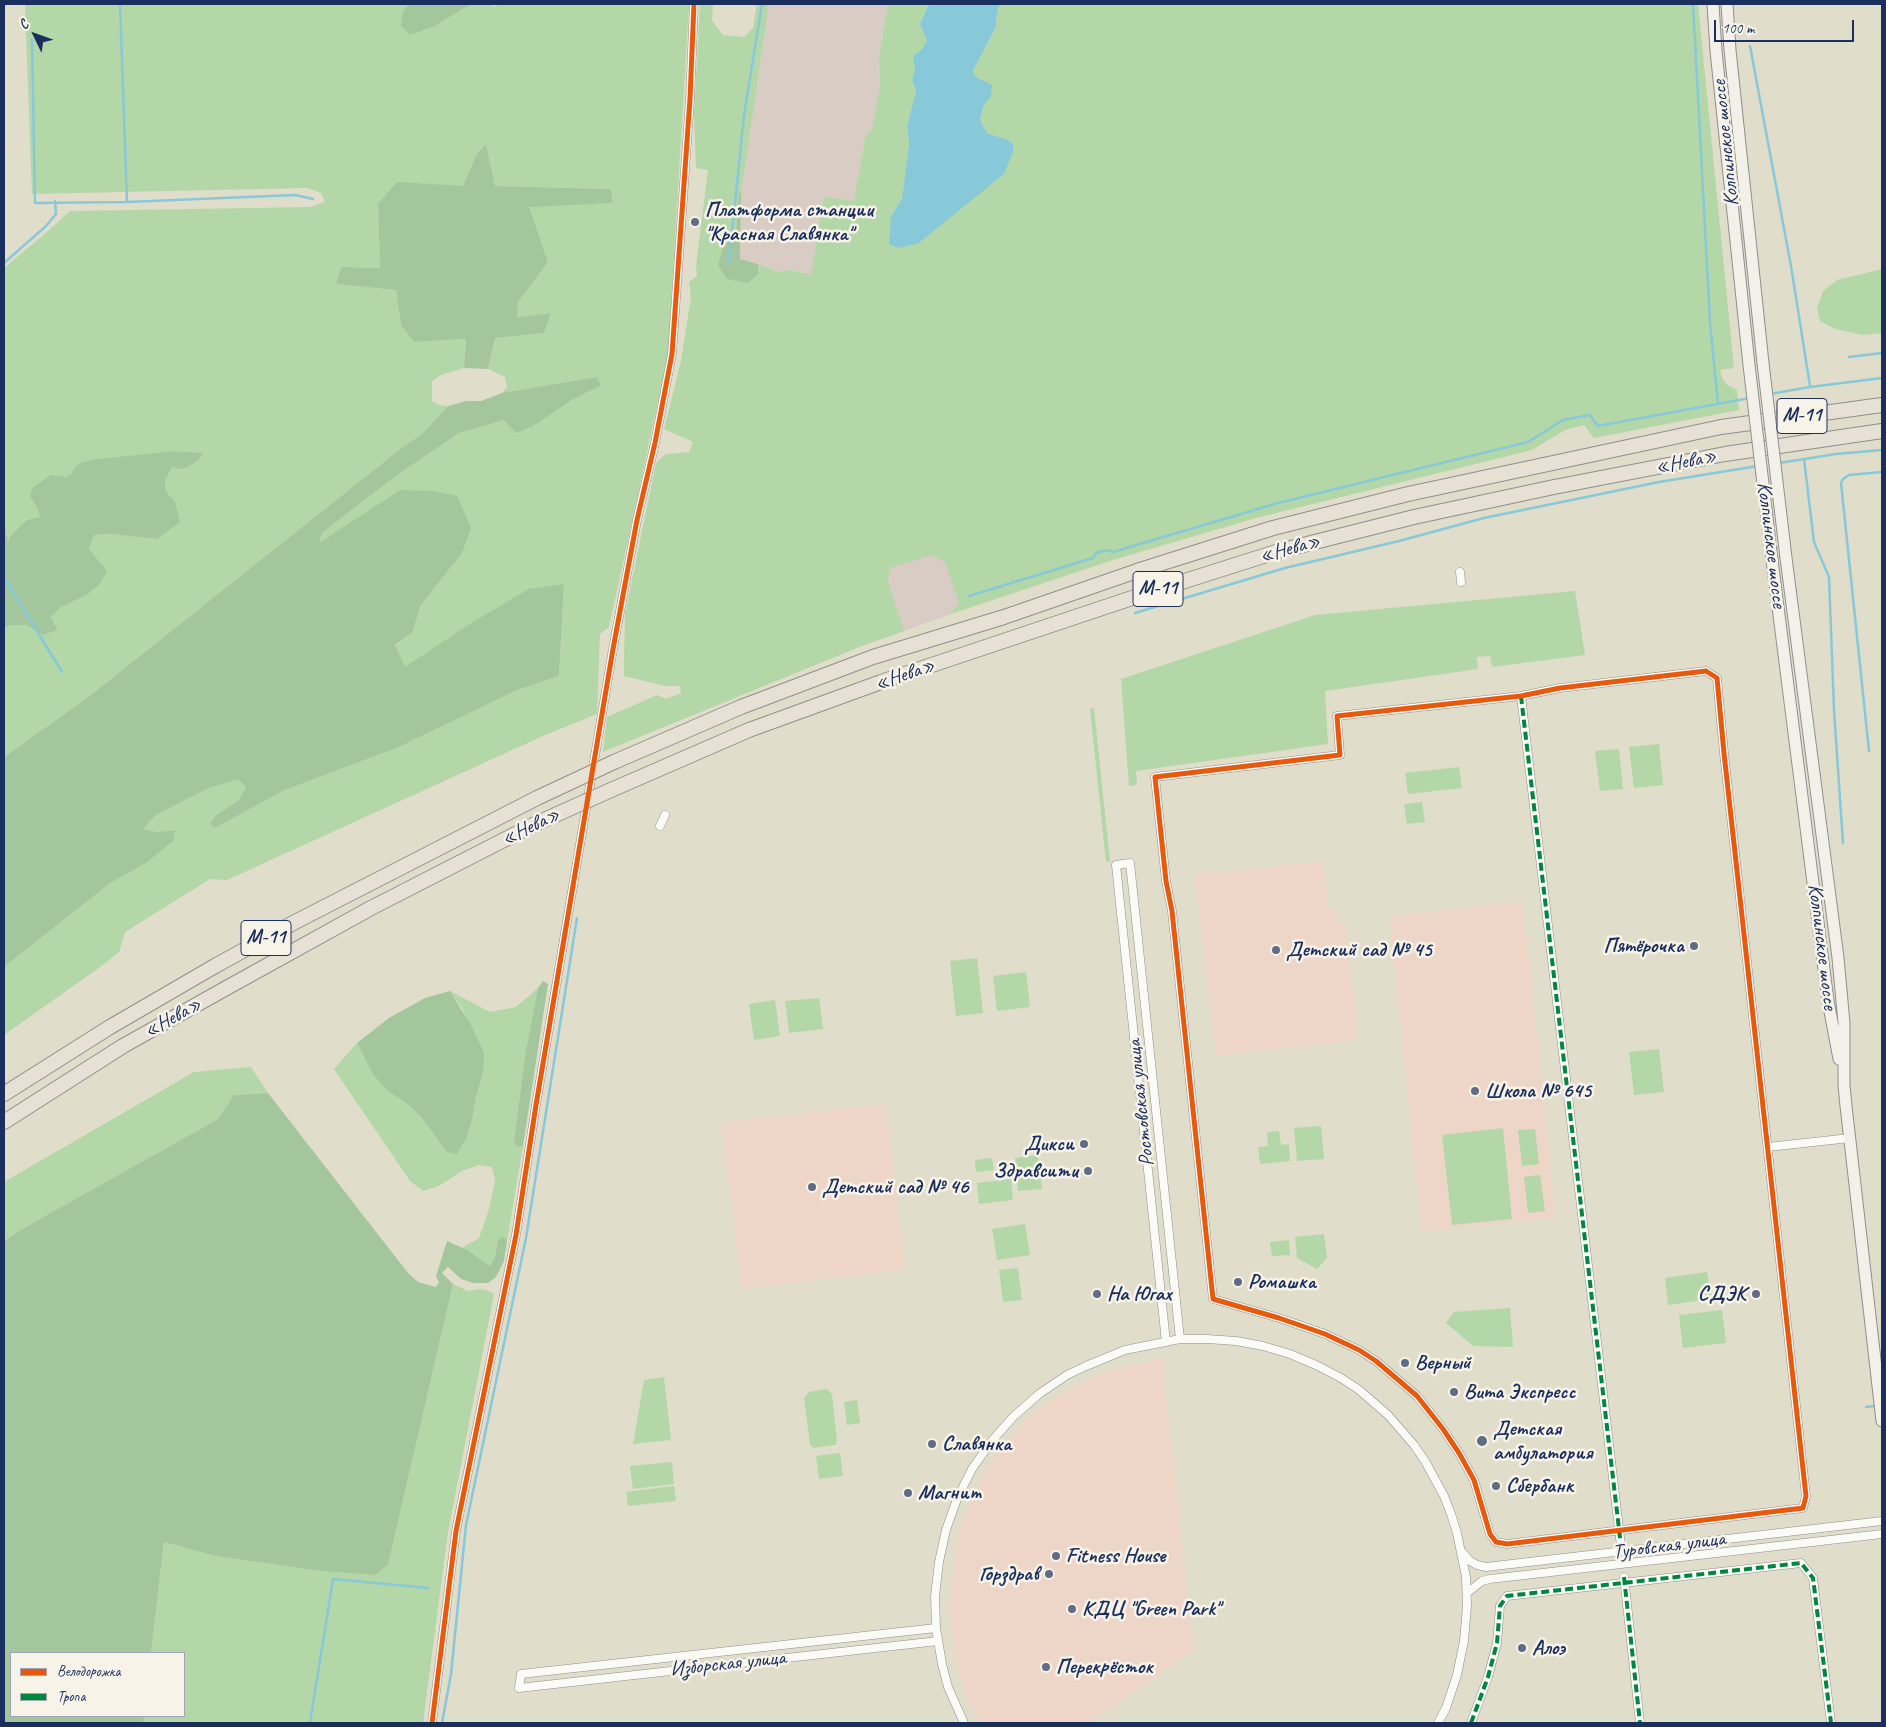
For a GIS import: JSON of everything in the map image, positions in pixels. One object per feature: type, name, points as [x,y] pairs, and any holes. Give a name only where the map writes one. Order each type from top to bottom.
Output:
[{"type":"highway","name":"«Нева»","points":[[4,1094],[110,1027],[215,966],[295,922],[537,798],[614,762],[741,707],[873,658],[1273,528],[1408,494],[1721,427],[1882,405]]},
{"type":"highway","name":"«Нева»","points":[[4,1122],[123,1046],[371,908],[533,825],[767,723],[1144,594],[1279,551],[1414,517],[1554,487],[1725,454],[1882,431]]},
{"type":"main road","name":"Колпинское шоссе","points":[[1713,4],[1716,52],[1749,366],[1772,560],[1828,1001],[1844,1085],[1882,1421]]},
{"type":"main road","name":"Колпинское шоссе","points":[[1727,4],[1730,50],[1763,363],[1786,558],[1838,958],[1844,1023],[1844,1085]]},
{"type":"street","points":[[432,1723],[456,1531],[516,1236],[536,1105],[614,640],[672,354],[690,99],[694,4]]},
{"type":"street","points":[[1460,572],[1461,582]]},
{"type":"street","points":[[1706,671],[1717,678],[1768,1147],[1806,1496],[1803,1508],[1507,1544],[1496,1542],[1490,1534],[1474,1480],[1459,1453],[1417,1396],[1390,1373],[1358,1350],[1325,1334],[1213,1299],[1173,920],[1166,881],[1155,777],[1340,755],[1337,716],[1521,696],[1560,688],[1706,671]]},
{"type":"street","points":[[1521,696],[1621,1546]]},
{"type":"street","points":[[660,826],[665,815]]},
{"type":"street","name":"Ростовская улица","points":[[1166,1342],[1116,865],[1130,863],[1180,1339]]},
{"type":"street","points":[[1768,1147],[1850,1138]]},
{"type":"street","points":[[964,1723],[948,1687],[936,1628],[935,1596],[938,1562],[946,1530],[957,1499],[972,1469],[991,1442],[1020,1411],[1039,1394],[1067,1375],[1112,1355],[1146,1345],[1180,1339],[1208,1339],[1236,1341],[1263,1346],[1290,1354],[1316,1365],[1358,1389],[1388,1415],[1425,1461],[1448,1505],[1462,1552],[1467,1593],[1464,1641],[1457,1675],[1446,1708],[1438,1723]]},
{"type":"street","name":"Туровская улица","points":[[1462,1552],[1470,1561],[1486,1567],[1882,1521]]},
{"type":"street","name":"Туровская улица","points":[[1467,1593],[1482,1581],[1490,1579],[1882,1534]]},
{"type":"street","points":[[1471,1723],[1488,1677],[1497,1643],[1500,1606],[1507,1596],[1625,1580],[1801,1563],[1814,1578],[1831,1723]]},
{"type":"street","points":[[1625,1580],[1640,1723]]},
{"type":"street","name":"Изборская улица","points":[[936,1628],[521,1674],[519,1688],[938,1641]]},
{"type":"shaded area","points":[[769,4],[888,4],[879,59],[880,85],[872,128],[865,138],[854,202],[824,197],[811,275],[791,270],[777,272],[740,259],[741,193]]},
{"type":"shaded area","points":[[928,512],[960,601],[951,614],[887,637],[843,561]]},
{"type":"shaded area","name":"Детский сад № 45","points":[[1323,861],[1329,910],[1336,910],[1337,925],[1346,924],[1358,1040],[1216,1056],[1195,875]]},
{"type":"shaded area","name":"Школа № 645","points":[[1523,902],[1556,1218],[1422,1232],[1389,916]]},
{"type":"shaded area","name":"Детский сад № 46","points":[[886,1104],[905,1270],[742,1289],[721,1122]]},
{"type":"shaded area","points":[[1162,1358],[1194,1650],[1090,1723],[981,1723],[969,1701],[960,1676],[953,1646],[950,1613],[952,1577],[959,1530],[978,1486],[998,1450],[1034,1413],[1064,1392],[1101,1373]]},
{"type":"green space","points":[[25,4],[409,4],[403,11],[435,26],[471,4],[493,4],[493,7],[500,4],[689,4],[668,356],[609,627],[600,634],[597,714],[543,736],[227,880],[210,879],[125,932],[119,952],[4,1035],[4,967],[109,884],[146,863],[175,830],[156,832],[143,829],[156,815],[209,788],[238,778],[246,787],[239,800],[215,816],[210,822],[215,828],[285,790],[399,747],[515,691],[559,676],[564,584],[468,625],[405,668],[395,646],[412,633],[421,605],[462,553],[400,490],[319,544],[323,532],[396,476],[459,433],[570,401],[600,385],[597,377],[502,393],[507,387],[505,377],[488,369],[495,338],[544,333],[550,313],[517,317],[518,302],[548,262],[528,206],[613,203],[611,189],[495,186],[486,145],[476,155],[463,186],[378,204],[380,268],[341,267],[336,284],[396,290],[401,325],[414,342],[466,339],[464,368],[441,375],[432,381],[432,401],[439,405],[448,406],[423,433],[399,450],[87,698],[4,757],[4,628],[11,625],[26,625],[43,635],[58,630],[51,617],[61,607],[87,595],[99,585],[89,549],[94,535],[110,534],[157,539],[175,502],[165,490],[165,480],[168,473],[172,467],[180,469],[203,453],[176,451],[76,466],[71,474],[65,478],[57,476],[30,497],[41,517],[25,520],[8,544],[4,519],[4,268],[70,211],[310,207],[325,202],[321,193],[307,188],[32,194]]},
{"type":"green space","points":[[409,4],[471,4],[435,26],[410,35],[401,26],[403,11]]},
{"type":"green space","points":[[700,4],[713,4],[712,21],[723,35],[744,37],[753,28],[757,4],[769,4],[741,193],[739,193],[736,233],[723,247],[758,274],[758,264],[777,272],[791,270],[811,275],[824,197],[854,201],[865,138],[872,128],[880,85],[879,59],[888,4],[929,4],[920,24],[927,41],[922,49],[913,56],[915,70],[912,80],[916,91],[907,126],[909,143],[902,199],[891,216],[919,243],[956,212],[1013,144],[1008,140],[987,133],[983,126],[980,119],[984,105],[991,96],[984,81],[976,77],[973,71],[996,28],[997,11],[1000,4],[1698,4],[1734,368],[1720,370],[1722,378],[1727,385],[1737,390],[1739,410],[1594,438],[1584,425],[1565,430],[1532,450],[1256,518],[1113,560],[951,614],[959,602],[945,562],[931,555],[890,568],[888,581],[904,631],[857,648],[603,752],[607,717],[657,695],[666,699],[681,693],[680,686],[665,686],[624,676],[625,614],[656,463],[666,454],[689,452],[693,442],[664,429],[681,361],[691,297],[689,282],[697,276],[696,266],[708,170],[696,168],[694,118]]},
{"type":"green space","points":[[486,144],[495,186],[611,189],[613,203],[529,207],[548,262],[518,302],[517,317],[551,313],[544,333],[495,338],[488,369],[464,368],[466,339],[414,342],[401,325],[396,290],[336,284],[341,267],[380,268],[378,204],[397,182],[463,186],[476,155]]},
{"type":"green space","points":[[739,193],[741,193],[740,259],[758,264],[758,274],[748,283],[727,279],[718,265],[723,247],[736,233]]},
{"type":"green space","points":[[1882,269],[1882,333],[1863,335],[1835,329],[1820,321],[1817,308],[1823,291],[1837,280]]},
{"type":"green space","points":[[597,377],[601,385],[570,401],[533,426],[516,433],[504,420],[459,433],[396,476],[323,532],[319,543],[400,490],[434,491],[457,496],[471,528],[462,553],[421,605],[412,633],[395,645],[405,667],[468,625],[529,589],[564,584],[559,676],[515,691],[399,747],[285,790],[215,828],[210,823],[215,816],[239,800],[246,787],[238,779],[209,788],[156,815],[143,829],[156,832],[175,830],[173,841],[146,863],[109,884],[4,967],[4,757],[87,698],[399,450],[423,433],[448,406],[466,401],[481,401],[502,393]]},
{"type":"green space","points":[[175,451],[203,453],[199,459],[188,467],[180,469],[172,467],[165,480],[165,490],[175,502],[180,522],[157,539],[110,534],[94,535],[89,549],[107,571],[99,585],[87,595],[61,607],[51,617],[58,630],[43,635],[26,625],[11,625],[4,628],[4,519],[8,543],[10,537],[26,520],[40,517],[38,509],[30,497],[32,488],[51,475],[65,477],[71,474],[76,466],[83,462]]},
{"type":"green space","points":[[1575,591],[1585,655],[1492,667],[1490,656],[1477,657],[1478,669],[1325,691],[1328,744],[1136,771],[1137,785],[1129,786],[1121,679],[1315,615]]},
{"type":"green space","points":[[1094,708],[1110,861],[1108,862],[1106,862],[1090,709]]},
{"type":"green space","points":[[1659,744],[1663,785],[1634,788],[1629,747]]},
{"type":"green space","points":[[1619,749],[1623,789],[1600,791],[1595,751]]},
{"type":"green space","points":[[1459,767],[1462,788],[1408,794],[1405,773]]},
{"type":"green space","points":[[1422,802],[1425,822],[1407,824],[1404,804]]},
{"type":"green space","points":[[977,958],[983,1013],[956,1016],[950,961]]},
{"type":"green space","points":[[1026,972],[1030,1007],[997,1011],[993,976]]},
{"type":"green space","points":[[543,981],[548,984],[523,1146],[517,1147],[514,1142],[525,1055],[538,988]]},
{"type":"green space","points":[[538,988],[525,1055],[514,1142],[517,1147],[523,1146],[507,1241],[503,1238],[498,1240],[495,1257],[490,1266],[462,1248],[479,1238],[489,1209],[495,1181],[492,1167],[479,1165],[462,1171],[439,1186],[423,1191],[410,1181],[334,1069],[357,1043],[372,1073],[421,1117],[447,1152],[467,1137],[483,1073],[463,1010],[450,991],[490,1012],[516,1007]]},
{"type":"green space","points":[[450,991],[472,1027],[484,1053],[483,1073],[472,1120],[467,1137],[457,1154],[447,1152],[421,1117],[406,1103],[387,1090],[372,1073],[357,1043],[389,1018],[425,998]]},
{"type":"green space","points":[[819,998],[823,1029],[789,1033],[785,1001]]},
{"type":"green space","points":[[775,1000],[780,1036],[754,1040],[749,1004]]},
{"type":"green space","points":[[1659,1049],[1664,1092],[1634,1095],[1629,1052]]},
{"type":"green space","points":[[251,1067],[268,1093],[234,1095],[218,1119],[29,1225],[4,1241],[4,1182],[194,1072]]},
{"type":"green space","points":[[268,1093],[408,1273],[418,1282],[436,1287],[439,1282],[436,1276],[447,1241],[467,1250],[490,1266],[495,1257],[498,1240],[503,1237],[507,1241],[504,1261],[496,1277],[488,1283],[473,1283],[461,1279],[448,1267],[442,1273],[453,1284],[388,1565],[375,1575],[320,1571],[215,1556],[164,1542],[151,1652],[10,1652],[10,1717],[144,1717],[143,1723],[4,1723],[4,1241],[29,1225],[218,1119],[234,1095]]},
{"type":"green space","points":[[1321,1126],[1324,1159],[1297,1161],[1294,1128]]},
{"type":"green space","points":[[1503,1128],[1512,1219],[1452,1225],[1442,1135]]},
{"type":"green space","points":[[1535,1129],[1539,1164],[1522,1166],[1518,1130]]},
{"type":"green space","points":[[1279,1131],[1281,1145],[1289,1144],[1290,1161],[1260,1164],[1258,1147],[1268,1146],[1267,1132]]},
{"type":"green space","points":[[1038,1155],[1042,1189],[1018,1191],[1015,1158]]},
{"type":"green space","points":[[992,1158],[994,1170],[976,1172],[975,1160]]},
{"type":"green space","points":[[1540,1175],[1545,1211],[1528,1213],[1524,1177]]},
{"type":"green space","points":[[1011,1179],[1013,1200],[979,1204],[977,1183]]},
{"type":"green space","points":[[1025,1224],[1030,1255],[997,1260],[992,1229]]},
{"type":"green space","points":[[1324,1234],[1327,1258],[1317,1269],[1297,1258],[1295,1237]]},
{"type":"green space","points":[[1289,1240],[1290,1255],[1272,1256],[1270,1242]]},
{"type":"green space","points":[[1018,1268],[1022,1300],[1003,1302],[999,1270]]},
{"type":"green space","points":[[1707,1272],[1711,1299],[1668,1305],[1665,1278]]},
{"type":"green space","points":[[453,1284],[468,1291],[480,1289],[489,1291],[494,1294],[448,1532],[423,1723],[143,1723],[144,1717],[185,1717],[185,1652],[151,1652],[164,1542],[215,1556],[320,1571],[375,1575],[388,1565]]},
{"type":"green space","points":[[1510,1308],[1513,1347],[1473,1346],[1446,1323],[1454,1312]]},
{"type":"green space","points":[[1722,1310],[1726,1343],[1683,1348],[1679,1315]]},
{"type":"green space","points":[[664,1377],[671,1440],[633,1444],[644,1380]]},
{"type":"green space","points":[[827,1389],[832,1394],[837,1442],[835,1445],[814,1448],[810,1445],[804,1398],[809,1392]]},
{"type":"green space","points":[[857,1400],[860,1423],[847,1425],[844,1402]]},
{"type":"green space","points":[[840,1453],[843,1476],[819,1479],[816,1456]]},
{"type":"green space","points":[[672,1462],[674,1484],[633,1489],[630,1466]]},
{"type":"green space","points":[[674,1486],[676,1501],[628,1506],[626,1492]]},
{"type":"water","points":[[929,4],[1000,4],[997,11],[996,27],[973,71],[976,77],[992,85],[991,96],[984,105],[980,119],[983,126],[987,133],[1008,140],[1013,144],[1013,152],[1004,174],[919,243],[899,248],[889,244],[891,216],[902,199],[909,143],[907,126],[916,91],[912,80],[915,70],[913,56],[922,49],[927,41],[920,24]]},
{"type":"waterway","points":[[120,4],[127,202]]},
{"type":"waterway","points":[[729,262],[744,115],[762,4]]},
{"type":"waterway","points":[[1693,4],[1710,322],[1718,404]]},
{"type":"waterway","points":[[32,40],[35,203],[127,202],[295,195],[313,199]]},
{"type":"waterway","points":[[1750,46],[1791,266],[1810,386]]},
{"type":"waterway","points":[[4,263],[46,226],[56,214],[55,201]]},
{"type":"waterway","points":[[1849,357],[1882,353]]},
{"type":"waterway","points":[[1770,394],[1882,378]]},
{"type":"waterway","points":[[969,596],[1093,558],[1096,553],[1107,550],[1113,552],[1278,503],[1528,442],[1563,420],[1590,415],[1598,426],[1750,398]]},
{"type":"waterway","points":[[1779,463],[1836,454],[1882,450]]},
{"type":"waterway","points":[[1804,459],[1814,542],[1829,577],[1834,710],[1843,843]]},
{"type":"waterway","points":[[1135,613],[1285,568],[1399,541],[1484,518],[1659,482],[1758,466]]},
{"type":"waterway","points":[[1869,751],[1841,483],[1849,475],[1882,472]]},
{"type":"waterway","points":[[4,577],[62,672]]},
{"type":"waterway","points":[[442,1723],[451,1674],[466,1525],[526,1238],[577,918]]},
{"type":"waterway","points":[[1866,1407],[1875,1406]]},
{"type":"waterway","points":[[310,1723],[333,1579],[428,1588]]},
{"type":"marked path","points":[[1521,696],[1621,1546]]},
{"type":"marked path","points":[[1471,1723],[1488,1677],[1497,1643],[1500,1606],[1507,1596],[1801,1563],[1813,1578],[1831,1723]]},
{"type":"marked path","points":[[1624,1577],[1640,1723]]},
{"type":"cycle path","points":[[432,1723],[456,1531],[516,1235],[613,649],[637,520],[655,443],[672,354],[690,99],[694,4]]},
{"type":"cycle path","points":[[1706,671],[1717,678],[1806,1496],[1803,1508],[1507,1544],[1496,1542],[1490,1534],[1474,1480],[1443,1429],[1417,1396],[1376,1361],[1359,1350],[1325,1334],[1279,1318],[1213,1299],[1172,911],[1166,881],[1155,777],[1340,755],[1337,716],[1521,696],[1560,688],[1706,671]]},
{"type":"place","name":"Платформа станции \"Красная Славянка\"","points":[[695,222]]},
{"type":"place","name":"Пятёрочка","points":[[1694,946]]},
{"type":"place","name":"Детский сад № 45","points":[[1276,950]]},
{"type":"place","name":"Школа № 645","points":[[1475,1091]]},
{"type":"place","name":"Дикси","points":[[1084,1144]]},
{"type":"place","name":"Здравсити","points":[[1088,1171]]},
{"type":"place","name":"Детский сад № 46","points":[[812,1187]]},
{"type":"place","name":"Ромашка","points":[[1238,1282]]},
{"type":"place","name":"На Югах","points":[[1097,1294]]},
{"type":"place","name":"СДЭК","points":[[1756,1294]]},
{"type":"place","name":"Верный","points":[[1405,1363]]},
{"type":"place","name":"Вита Экспресс","points":[[1454,1392]]},
{"type":"place","name":"Детская амбулатория","points":[[1482,1441]]},
{"type":"place","name":"Славянка","points":[[932,1444]]},
{"type":"place","name":"Сбербанк","points":[[1496,1486]]},
{"type":"place","name":"Магнит","points":[[908,1493]]},
{"type":"place","name":"Fitness House","points":[[1056,1556]]},
{"type":"place","name":"Горздрав","points":[[1049,1574]]},
{"type":"place","name":"КДЦ \"Green Park\"","points":[[1072,1609]]},
{"type":"place","name":"Алоэ","points":[[1522,1648]]},
{"type":"place","name":"Перекрёсток","points":[[1046,1667]]}]
